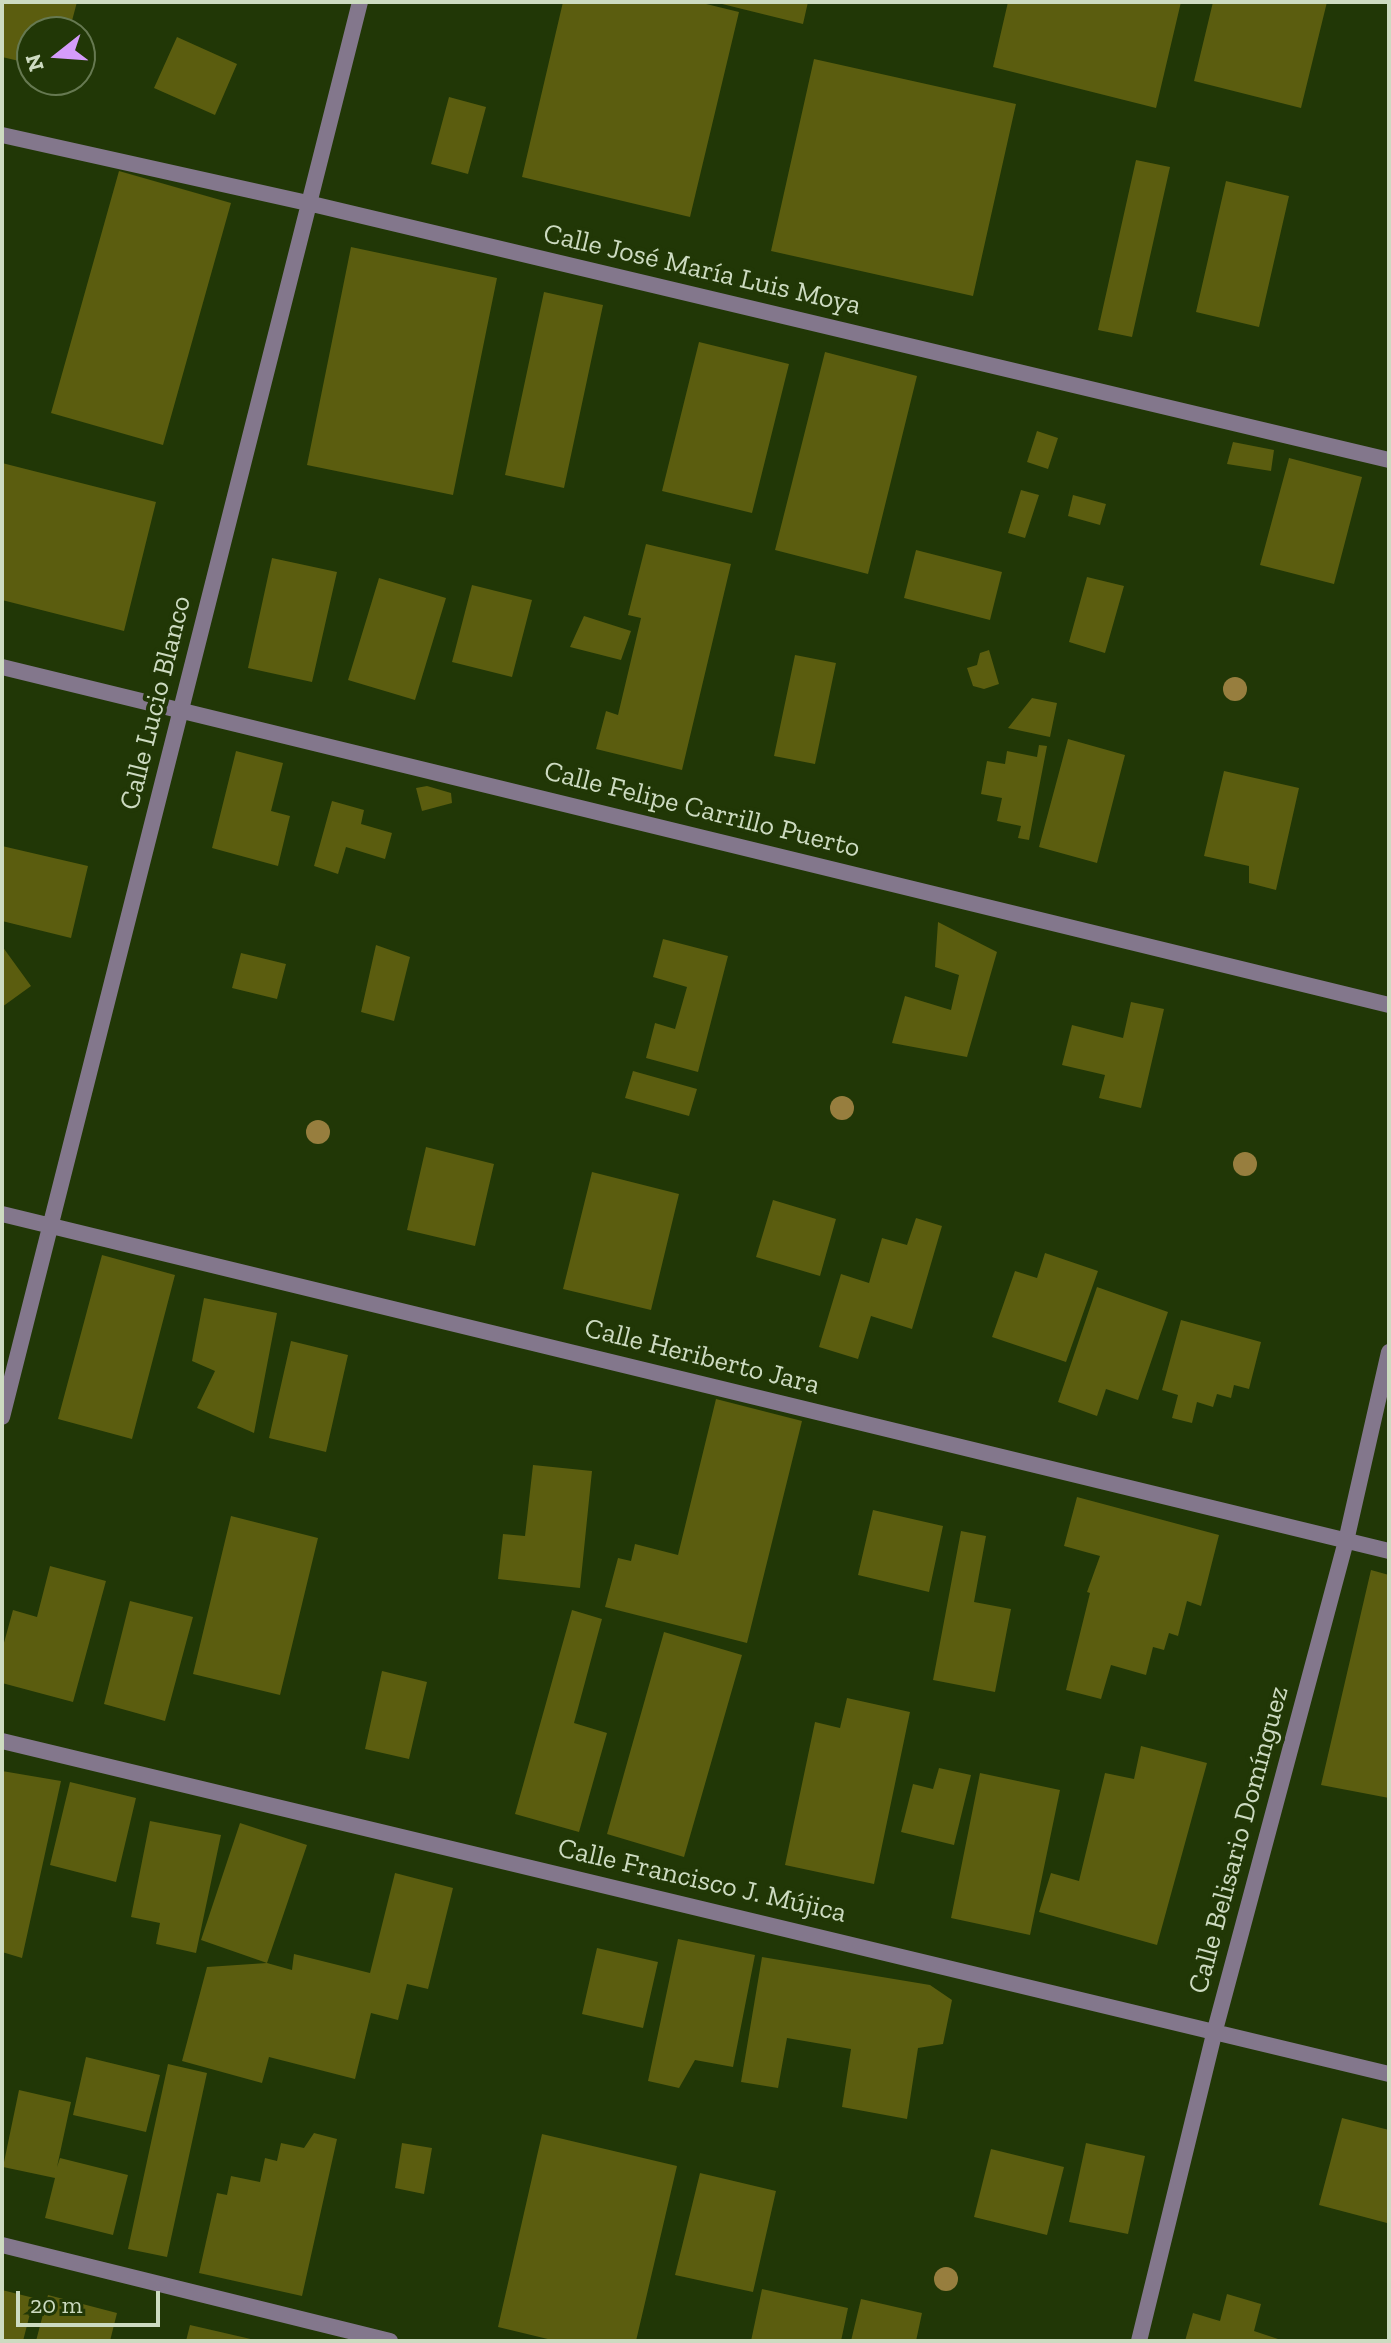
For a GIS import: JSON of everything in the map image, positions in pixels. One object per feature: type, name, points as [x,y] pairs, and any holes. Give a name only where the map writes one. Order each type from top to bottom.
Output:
[{"type":"street","name":"Calle Lucio Blanco","points":[[2,1417],[312,204],[360,2]]},
{"type":"street","name":"Calle José María Luis Moya","points":[[2,135],[312,204],[1389,460]]},
{"type":"street","name":"Calle Felipe Carrillo Puerto","points":[[2,667],[1389,1005]]},
{"type":"street","name":"Calle Heriberto Jara","points":[[2,1214],[1389,1551]]},
{"type":"street","name":"Calle Belisario Domínguez","points":[[1139,2341],[1215,2030],[1346,1541],[1389,1352]]},
{"type":"street","name":"Calle Francisco J. Mújica","points":[[2,1741],[1389,2074]]},
{"type":"street","points":[[2,2245],[390,2341]]},
{"type":"building","points":[[2,2],[77,2],[73,16],[16,16],[16,60],[2,57]]},
{"type":"building","points":[[563,2],[698,2],[739,12],[690,217],[522,177]]},
{"type":"building","points":[[714,2],[808,2],[803,24]]},
{"type":"building","points":[[1008,2],[1181,2],[1156,108],[993,67]]},
{"type":"building","points":[[1213,2],[1327,2],[1301,108],[1194,81]]},
{"type":"building","points":[[177,37],[237,64],[215,115],[154,88]]},
{"type":"building","points":[[814,59],[1016,104],[973,296],[771,251]]},
{"type":"building","points":[[449,97],[486,107],[468,174],[431,164]]},
{"type":"building","points":[[1136,160],[1170,167],[1132,337],[1098,330]]},
{"type":"building","points":[[119,171],[231,203],[163,445],[51,413]]},
{"type":"building","points":[[1226,181],[1289,196],[1259,327],[1196,312]]},
{"type":"building","points":[[351,247],[497,278],[453,495],[307,465]]},
{"type":"building","points":[[544,292],[603,305],[564,488],[505,475]]},
{"type":"building","points":[[699,342],[789,364],[752,513],[662,491]]},
{"type":"building","points":[[825,352],[917,376],[868,574],[775,550]]},
{"type":"building","points":[[1037,431],[1058,438],[1048,469],[1027,462]]},
{"type":"building","points":[[1233,442],[1274,450],[1271,471],[1227,464]]},
{"type":"building","points":[[1289,458],[1362,477],[1334,584],[1260,565]]},
{"type":"building","points":[[2,463],[156,502],[124,631],[2,600]]},
{"type":"building","points":[[1021,490],[1039,495],[1025,538],[1008,533]]},
{"type":"building","points":[[1073,495],[1106,504],[1100,525],[1068,516]]},
{"type":"building","points":[[646,544],[731,564],[682,770],[596,749],[606,711],[618,715],[641,618],[628,615]]},
{"type":"building","points":[[916,550],[1002,572],[990,620],[904,598]]},
{"type":"building","points":[[272,558],[337,572],[312,682],[248,668]]},
{"type":"building","points":[[1087,577],[1124,586],[1105,653],[1069,642]]},
{"type":"building","points":[[379,578],[446,598],[415,700],[348,680]]},
{"type":"building","points":[[472,585],[532,600],[512,677],[452,662]]},
{"type":"building","points":[[584,616],[631,631],[621,660],[570,647]]},
{"type":"building","points":[[989,650],[999,684],[984,689],[973,686],[967,668],[977,665],[980,653]]},
{"type":"building","points":[[795,655],[836,663],[815,764],[774,756]]},
{"type":"building","points":[[1032,698],[1057,703],[1050,737],[1008,728]]},
{"type":"building","points":[[1068,739],[1125,755],[1097,863],[1039,847]]},
{"type":"building","points":[[1039,745],[1047,746],[1029,840],[1018,838],[1021,826],[997,821],[1002,798],[981,794],[987,761],[1005,764],[1007,751],[1037,757]]},
{"type":"building","points":[[236,751],[283,763],[271,811],[290,816],[278,866],[212,848]]},
{"type":"building","points":[[1224,771],[1299,788],[1276,890],[1249,883],[1249,866],[1204,856]]},
{"type":"building","points":[[427,786],[451,793],[452,803],[422,811],[416,788]]},
{"type":"building","points":[[332,801],[364,810],[361,824],[392,833],[385,859],[346,847],[338,874],[314,866]]},
{"type":"building","points":[[2,846],[88,866],[71,938],[2,921]]},
{"type":"building","points":[[938,922],[997,952],[967,1057],[892,1043],[905,996],[951,1010],[959,975],[935,967]]},
{"type":"building","points":[[663,939],[728,956],[698,1072],[646,1058],[655,1023],[675,1029],[687,987],[653,977]]},
{"type":"building","points":[[376,945],[410,957],[394,1021],[361,1012]]},
{"type":"building","points":[[2,946],[31,986],[2,1007]]},
{"type":"building","points":[[241,953],[286,964],[277,999],[232,988]]},
{"type":"building","points":[[1131,1002],[1164,1009],[1141,1108],[1099,1098],[1105,1075],[1062,1065],[1072,1025],[1123,1038]]},
{"type":"building","points":[[633,1071],[697,1089],[689,1116],[625,1098]]},
{"type":"building","points":[[426,1147],[494,1164],[475,1246],[407,1230]]},
{"type":"building","points":[[592,1172],[679,1194],[651,1310],[563,1289]]},
{"type":"building","points":[[773,1200],[836,1219],[820,1276],[756,1257]]},
{"type":"building","points":[[916,1218],[942,1226],[912,1329],[871,1316],[858,1359],[819,1347],[841,1274],[869,1283],[882,1238],[907,1245]]},
{"type":"building","points":[[1045,1253],[1098,1271],[1066,1362],[992,1337],[1015,1271],[1037,1278]]},
{"type":"building","points":[[102,1255],[175,1275],[132,1439],[58,1419]]},
{"type":"building","points":[[1097,1287],[1168,1312],[1138,1400],[1106,1389],[1097,1416],[1058,1402]]},
{"type":"building","points":[[204,1298],[277,1313],[254,1433],[197,1408],[215,1371],[192,1361]]},
{"type":"building","points":[[1181,1320],[1261,1342],[1249,1389],[1234,1385],[1231,1398],[1217,1394],[1213,1407],[1197,1402],[1192,1423],[1172,1418],[1178,1395],[1162,1390]]},
{"type":"building","points":[[291,1341],[348,1355],[326,1452],[269,1438]]},
{"type":"building","points":[[716,1399],[802,1421],[747,1643],[605,1607],[618,1558],[631,1561],[635,1544],[678,1555]]},
{"type":"building","points":[[533,1465],[592,1471],[580,1588],[498,1579],[503,1534],[525,1536]]},
{"type":"building","points":[[1077,1497],[1219,1535],[1201,1606],[1187,1601],[1178,1636],[1169,1633],[1164,1650],[1153,1647],[1146,1675],[1111,1665],[1101,1699],[1066,1690],[1090,1593],[1087,1592],[1100,1556],[1064,1546]]},
{"type":"building","points":[[873,1510],[943,1526],[929,1592],[858,1575]]},
{"type":"building","points":[[231,1516],[318,1538],[280,1695],[193,1674]]},
{"type":"building","points":[[961,1531],[986,1536],[974,1602],[1011,1609],[995,1692],[933,1680]]},
{"type":"building","points":[[50,1566],[106,1581],[73,1702],[2,1683],[2,1650],[13,1610],[37,1617]]},
{"type":"building","points":[[1371,1570],[1389,1575],[1389,1798],[1321,1785]]},
{"type":"building","points":[[130,1601],[193,1617],[165,1721],[104,1704]]},
{"type":"building","points":[[572,1610],[602,1619],[574,1723],[607,1733],[579,1832],[515,1814]]},
{"type":"building","points":[[664,1632],[742,1655],[684,1857],[607,1834]]},
{"type":"building","points":[[382,1671],[427,1682],[409,1759],[365,1749]]},
{"type":"building","points":[[847,1698],[910,1712],[874,1884],[785,1865],[815,1722],[840,1728]]},
{"type":"building","points":[[1141,1746],[1207,1763],[1157,1945],[1039,1912],[1051,1873],[1079,1881],[1105,1773],[1134,1779]]},
{"type":"building","points":[[939,1768],[971,1775],[954,1845],[901,1832],[913,1784],[933,1789]]},
{"type":"building","points":[[2,1771],[61,1781],[22,1958],[2,1952]]},
{"type":"building","points":[[980,1773],[1060,1790],[1030,1935],[951,1918]]},
{"type":"building","points":[[70,1782],[136,1798],[116,1882],[50,1865]]},
{"type":"building","points":[[150,1821],[221,1835],[196,1953],[156,1944],[160,1923],[131,1917]]},
{"type":"building","points":[[240,1823],[307,1845],[267,1963],[201,1940]]},
{"type":"building","points":[[395,1873],[453,1888],[428,1989],[407,1984],[398,2020],[371,2013],[355,2079],[269,2057],[262,2083],[182,2061],[207,1967],[267,1963],[292,1970],[294,1954],[370,1973]]},
{"type":"building","points":[[678,1939],[755,1955],[733,2067],[695,2060],[679,2088],[648,2081]]},
{"type":"building","points":[[597,1948],[658,1962],[643,2028],[582,2014]]},
{"type":"building","points":[[762,1957],[930,1985],[952,2000],[943,2044],[918,2048],[907,2119],[842,2107],[851,2049],[787,2038],[778,2088],[741,2082]]},
{"type":"building","points":[[86,2057],[160,2075],[146,2132],[73,2115]]},
{"type":"building","points":[[168,2064],[207,2073],[167,2257],[128,2249]]},
{"type":"building","points":[[19,2090],[71,2102],[57,2167],[60,2158],[128,2175],[113,2235],[45,2218],[55,2178],[3,2167]]},
{"type":"building","points":[[1342,2118],[1389,2130],[1387,2223],[1319,2205]]},
{"type":"building","points":[[314,2133],[337,2139],[302,2296],[199,2273],[217,2193],[227,2195],[231,2176],[260,2182],[265,2158],[277,2161],[281,2143],[304,2148]]},
{"type":"building","points":[[542,2134],[677,2166],[636,2341],[556,2341],[498,2327]]},
{"type":"building","points":[[402,2143],[432,2148],[424,2194],[395,2188]]},
{"type":"building","points":[[1086,2143],[1145,2156],[1128,2234],[1069,2222]]},
{"type":"building","points":[[991,2149],[1064,2167],[1047,2235],[974,2217]]},
{"type":"building","points":[[700,2173],[776,2191],[753,2292],[675,2275]]},
{"type":"building","points":[[762,2289],[848,2308],[841,2341],[751,2341]]},
{"type":"building","points":[[2,2290],[34,2298],[23,2341],[2,2341]]},
{"type":"building","points":[[1227,2294],[1261,2304],[1254,2331],[1284,2341],[1185,2341],[1193,2313],[1220,2321]]},
{"type":"building","points":[[48,2295],[117,2313],[110,2341],[36,2341]]},
{"type":"building","points":[[861,2299],[922,2313],[916,2341],[851,2341]]},
{"type":"building","points":[[190,2325],[255,2340],[255,2341],[186,2341]]}]
